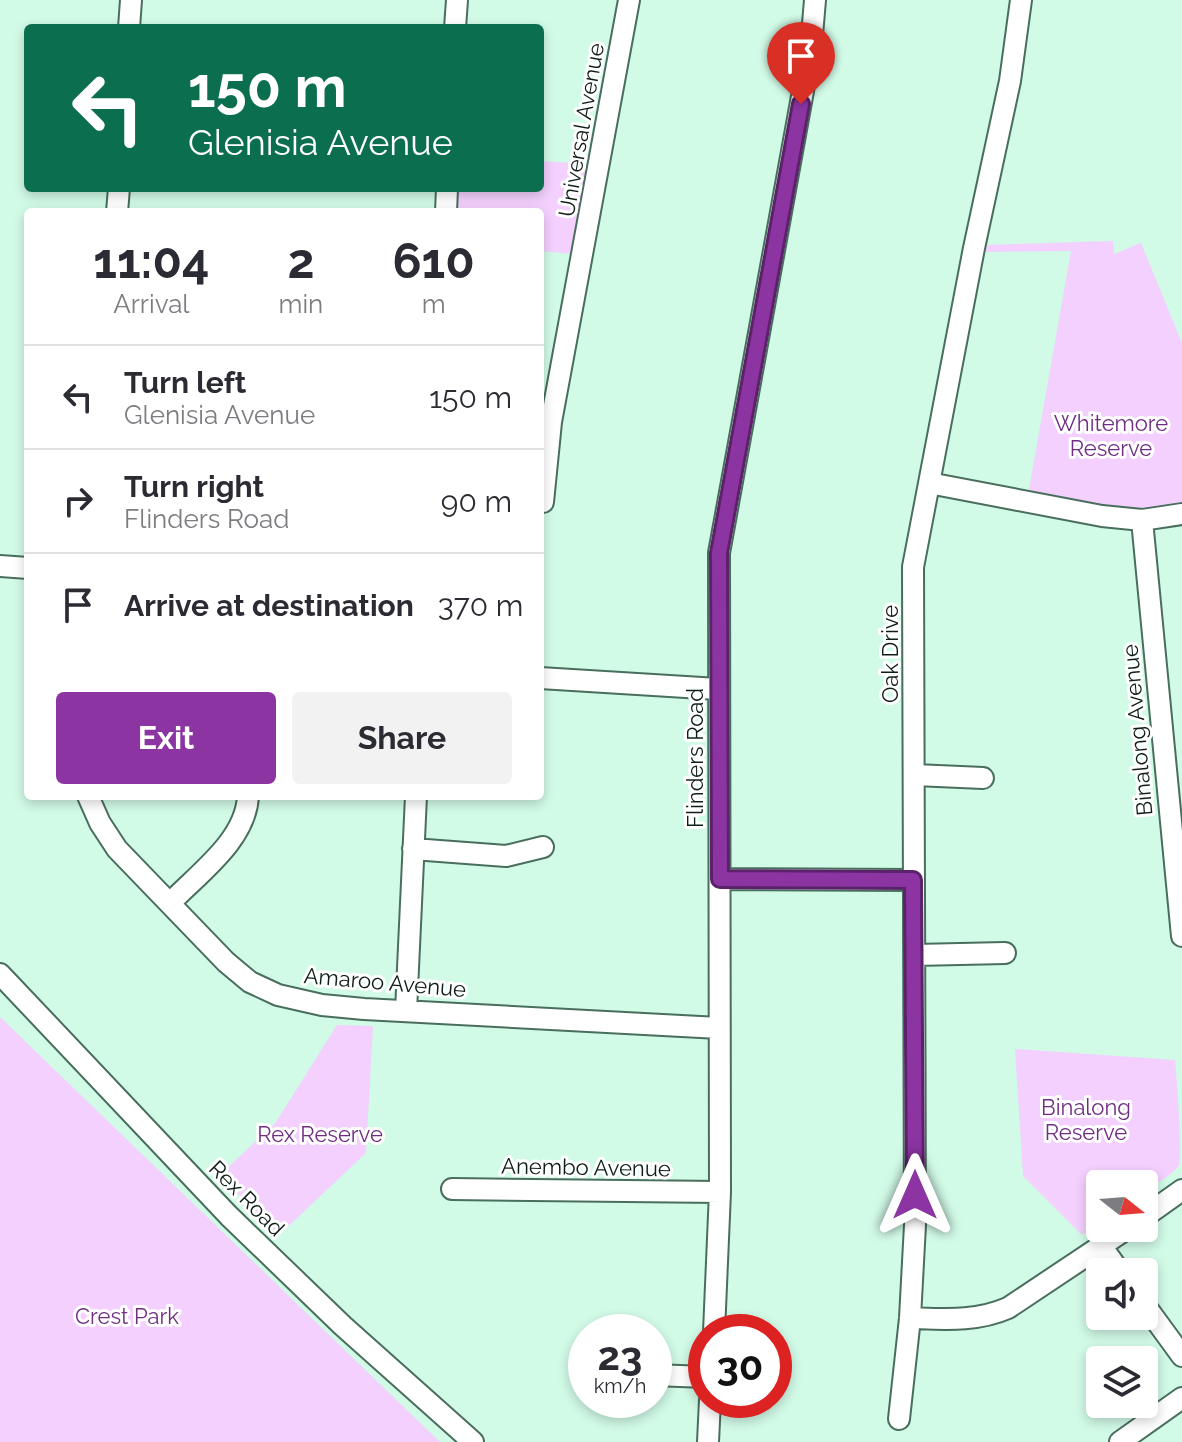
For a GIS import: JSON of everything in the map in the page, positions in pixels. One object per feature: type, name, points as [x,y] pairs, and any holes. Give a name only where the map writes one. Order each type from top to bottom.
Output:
[{"type":"street","points":[[129,24],[131,0]]},
{"type":"street","points":[[455,24],[457,0]]},
{"type":"street","name":"Universal Avenue","points":[[544,492],[551,422],[629,0]]},
{"type":"street","name":"Flinders Road","points":[[715,1314],[720,1192],[719,553],[811,47],[815,0]]},
{"type":"street","name":"Oak Drive","points":[[899,1419],[910,1318],[915,1225],[913,567],[974,248],[1010,81],[1021,0]]},
{"type":"street","points":[[929,483],[1102,516],[1142,520],[1182,514]]},
{"type":"street","name":"Binalong Avenue","points":[[1142,520],[1178,862],[1182,936]]},
{"type":"street","points":[[0,566],[24,568]]},
{"type":"street","points":[[544,678],[718,689]]},
{"type":"street","points":[[915,775],[983,778]]},
{"type":"street","name":"Amaroo Avenue","points":[[90,800],[117,849],[226,962],[250,982],[278,995],[322,1005],[719,1028]]},
{"type":"street","points":[[170,903],[234,837],[248,800]]},
{"type":"street","points":[[406,1011],[416,800]]},
{"type":"street","points":[[413,849],[506,856],[543,847]]},
{"type":"street","points":[[720,879],[913,880]]},
{"type":"street","points":[[915,955],[1005,953]]},
{"type":"street","name":"Rex Road","points":[[0,974],[229,1216],[343,1326],[473,1442]]},
{"type":"street","name":"Anembo Avenue","points":[[452,1189],[720,1192]]},
{"type":"street","points":[[1158,1207],[1182,1190]]},
{"type":"street","points":[[910,1318],[970,1319],[995,1314],[1109,1242]]},
{"type":"street","points":[[1102,1247],[1110,1258]]},
{"type":"street","points":[[1158,1323],[1182,1356]]},
{"type":"street","points":[[1120,1442],[1182,1398]]},
{"type":"street","points":[[708,1442],[709,1418]]},
{"type":"green space","points":[[544,161],[589,164],[573,254],[544,251],[544,208],[454,208],[456,192],[544,192]]},
{"type":"green space","name":"Whitemore Reserve","points":[[1113,241],[1114,254],[1141,243],[1182,343],[1182,507],[1141,510],[1028,495],[1071,251],[982,252],[984,245]]},
{"type":"green space","name":"Crest Park","points":[[0,1017],[440,1442],[0,1442]]},
{"type":"green space","name":"Rex Reserve","points":[[337,1025],[373,1026],[366,1153],[278,1236],[220,1175],[276,1122]]},
{"type":"green space","name":"Binalong Reserve","points":[[1015,1049],[1175,1060],[1180,1158],[1179,1165],[1168,1176],[1158,1182],[1158,1170],[1086,1170],[1086,1232],[1082,1235],[1023,1176]]},
{"type":"route","points":[[801,104],[719,553],[720,879],[913,880],[915,1195]]}]
